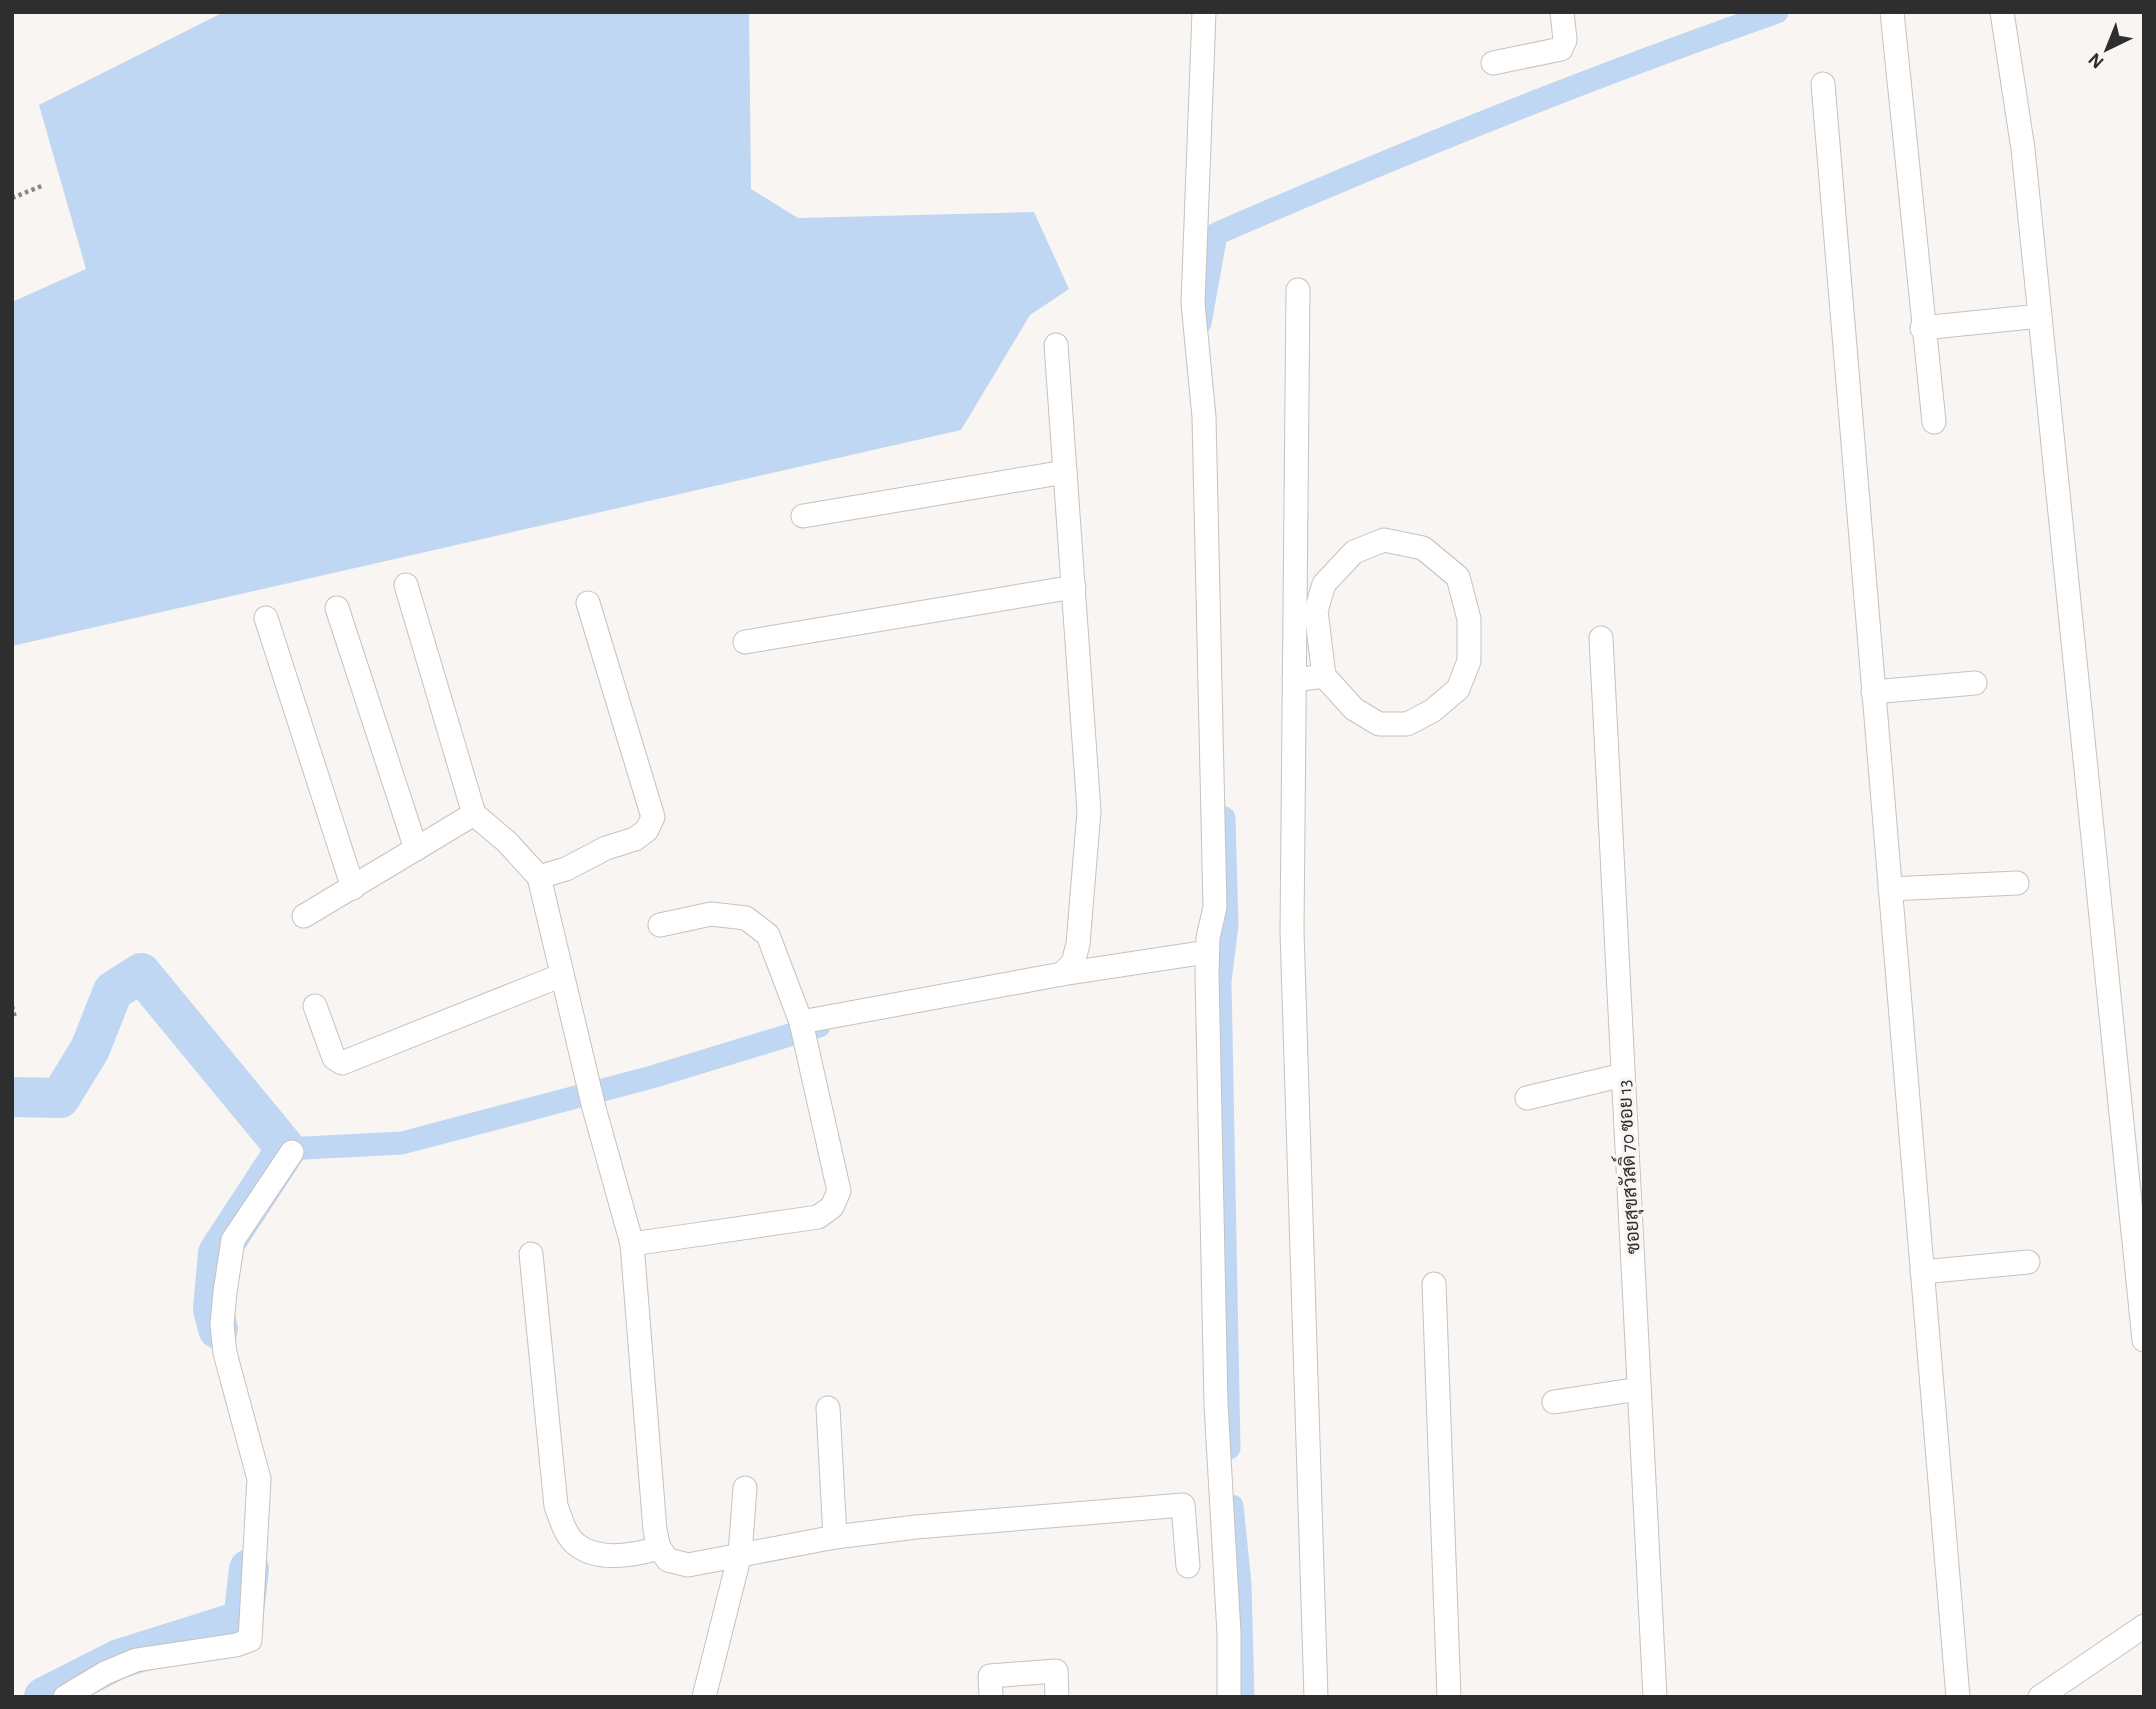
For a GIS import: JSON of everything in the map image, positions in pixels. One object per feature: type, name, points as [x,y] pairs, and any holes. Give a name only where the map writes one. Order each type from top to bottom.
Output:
[{"type":"street","points":[[1203,12],[1192,303],[1203,404],[1206,491],[1215,907],[1207,952],[1216,1404],[1229,1634],[1229,1697]]},
{"type":"street","points":[[1493,63],[1561,49],[1565,40],[1562,12]]},
{"type":"street","points":[[1892,12],[1922,328],[1934,422]]},
{"type":"street","points":[[2002,12],[2023,149],[2144,1340]]},
{"type":"street","points":[[1822,84],[1958,1697]]},
{"type":"street","points":[[1298,289],[1292,931],[1316,1697]]},
{"type":"street","points":[[1922,328],[2040,316]]},
{"type":"street","points":[[1056,345],[1088,811],[1078,944],[1073,963],[1062,974]]},
{"type":"street","points":[[803,516],[1065,472]]},
{"type":"street","points":[[1384,540],[1423,548],[1458,577],[1469,619],[1469,661],[1458,689],[1432,710],[1407,724],[1379,724],[1354,709],[1324,676],[1316,611],[1324,584],[1354,552],[1384,540]]},
{"type":"street","points":[[406,585],[474,814],[507,842],[538,877],[594,1108],[632,1244],[654,1530],[659,1548],[668,1560],[688,1565],[835,1537],[916,1527],[1183,1505],[1188,1566]]},
{"type":"street","points":[[745,642],[1074,587]]},
{"type":"street","points":[[538,877],[566,869],[606,848],[635,839],[647,830],[653,817],[588,603]]},
{"type":"street","points":[[337,608],[416,849]]},
{"type":"street","points":[[266,618],[353,888]]},
{"type":"street","name":"ซอยสุขสวัสดิ์ 70 ซอย 13","points":[[1601,638],[1655,1697]]},
{"type":"street","points":[[1294,680],[1324,676]]},
{"type":"street","points":[[1874,692],[1975,684]]},
{"type":"street","points":[[304,916],[474,814]]},
{"type":"street","points":[[1890,888],[2017,883]]},
{"type":"street","points":[[632,1244],[818,1217],[832,1207],[839,1191],[801,1022],[768,935],[746,918],[711,915],[660,925]]},
{"type":"street","points":[[801,1022],[1062,974],[1207,952]]},
{"type":"street","points":[[315,1006],[334,1058],[342,1063],[562,975]]},
{"type":"street","points":[[1527,1098],[1623,1075]]},
{"type":"street","points":[[65,1697],[105,1673],[136,1660],[236,1645],[250,1640],[259,1479],[225,1353],[222,1325],[233,1240],[292,1152]]},
{"type":"street","points":[[531,1254],[556,1506],[565,1531],[578,1546],[601,1555],[637,1555],[659,1548]]},
{"type":"street","points":[[1922,1272],[2028,1262]]},
{"type":"street","points":[[1434,1284],[1449,1697]]},
{"type":"street","points":[[1554,1402],[1639,1389]]},
{"type":"street","points":[[828,1408],[835,1537]]},
{"type":"street","points":[[704,1697],[740,1554],[745,1488]]},
{"type":"street","points":[[2052,1693],[2144,1626]]},
{"type":"street","points":[[990,1697],[990,1676],[1056,1671],[1057,1697]]},
{"type":"path","points":[[12,198],[44,185]]},
{"type":"path","points":[[12,1006],[15,1018]]},
{"type":"water","points":[[224,12],[749,12],[751,189],[798,218],[1034,212],[1069,289],[1030,315],[961,430],[12,646],[12,302],[86,269],[39,105]]},
{"type":"waterway","points":[[1200,323],[1216,234],[1494,118],[1777,12]]},
{"type":"waterway","points":[[1224,818],[1227,925],[1220,981],[1229,1448]]},
{"type":"waterway","points":[[12,1097],[60,1098],[90,1049],[113,991],[141,973],[286,1149],[218,1253],[213,1309],[218,1329]]},
{"type":"waterway","points":[[286,1149],[402,1143],[652,1077],[819,1026]]},
{"type":"waterway","points":[[1232,1506],[1240,1584],[1243,1697]]},
{"type":"waterway","points":[[44,1697],[119,1659],[243,1620],[249,1569]]}]
